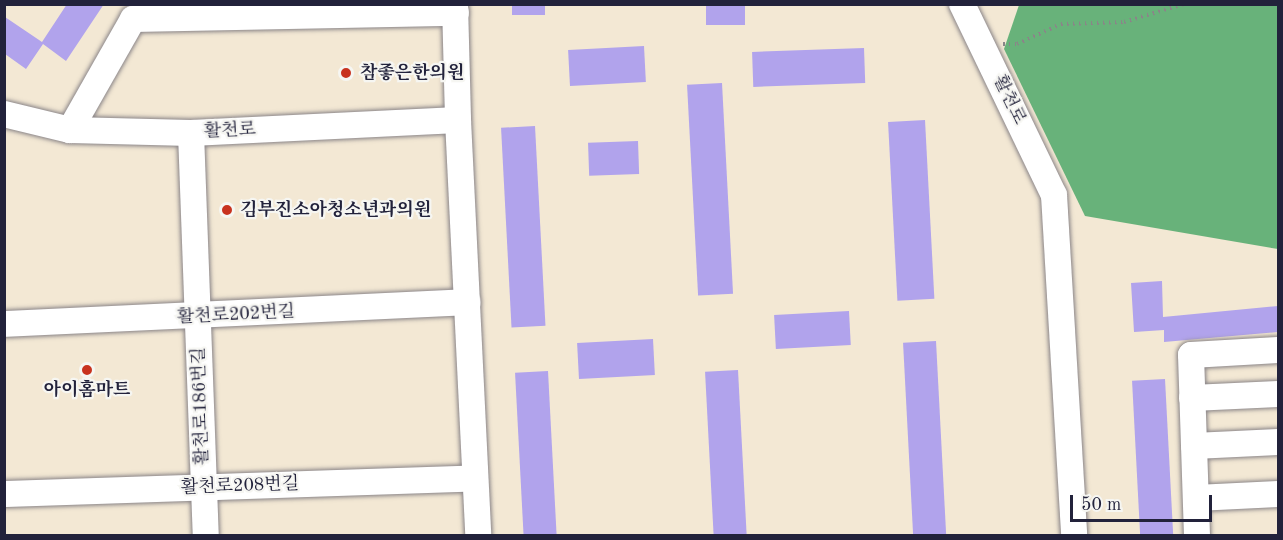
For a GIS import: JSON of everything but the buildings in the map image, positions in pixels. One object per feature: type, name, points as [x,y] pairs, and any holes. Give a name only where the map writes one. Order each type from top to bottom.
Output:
[{"type":"street","name":"활천로","points":[[962,4],[1054,195],[1074,536]]},
{"type":"street","points":[[70,130],[132,19],[455,9],[458,120],[478,536]]},
{"type":"street","name":"활천로","points":[[4,114],[70,130],[191,134],[458,120]]},
{"type":"street","name":"활천로186번길","points":[[191,134],[207,536]]},
{"type":"street","name":"활천로202번길","points":[[4,324],[197,318],[467,302]]},
{"type":"street","points":[[1197,536],[1191,355],[1278,350]]},
{"type":"street","points":[[1192,398],[1278,394]]},
{"type":"street","points":[[1194,446],[1278,441]]},
{"type":"street","name":"활천로208번길","points":[[4,494],[475,478]]},
{"type":"street","points":[[1196,498],[1278,494]]},
{"type":"path","points":[[975,31],[1017,44],[1046,27],[1124,22],[1184,4]]},
{"type":"green space","points":[[1019,5],[1278,5],[1278,249],[1085,216],[1004,49]]},
{"type":"place","name":"참좋은한의원","points":[[346,73]]},
{"type":"place","name":"김부진소아청소년과의원","points":[[227,210]]},
{"type":"place","name":"아이홈마트","points":[[87,370]]}]
